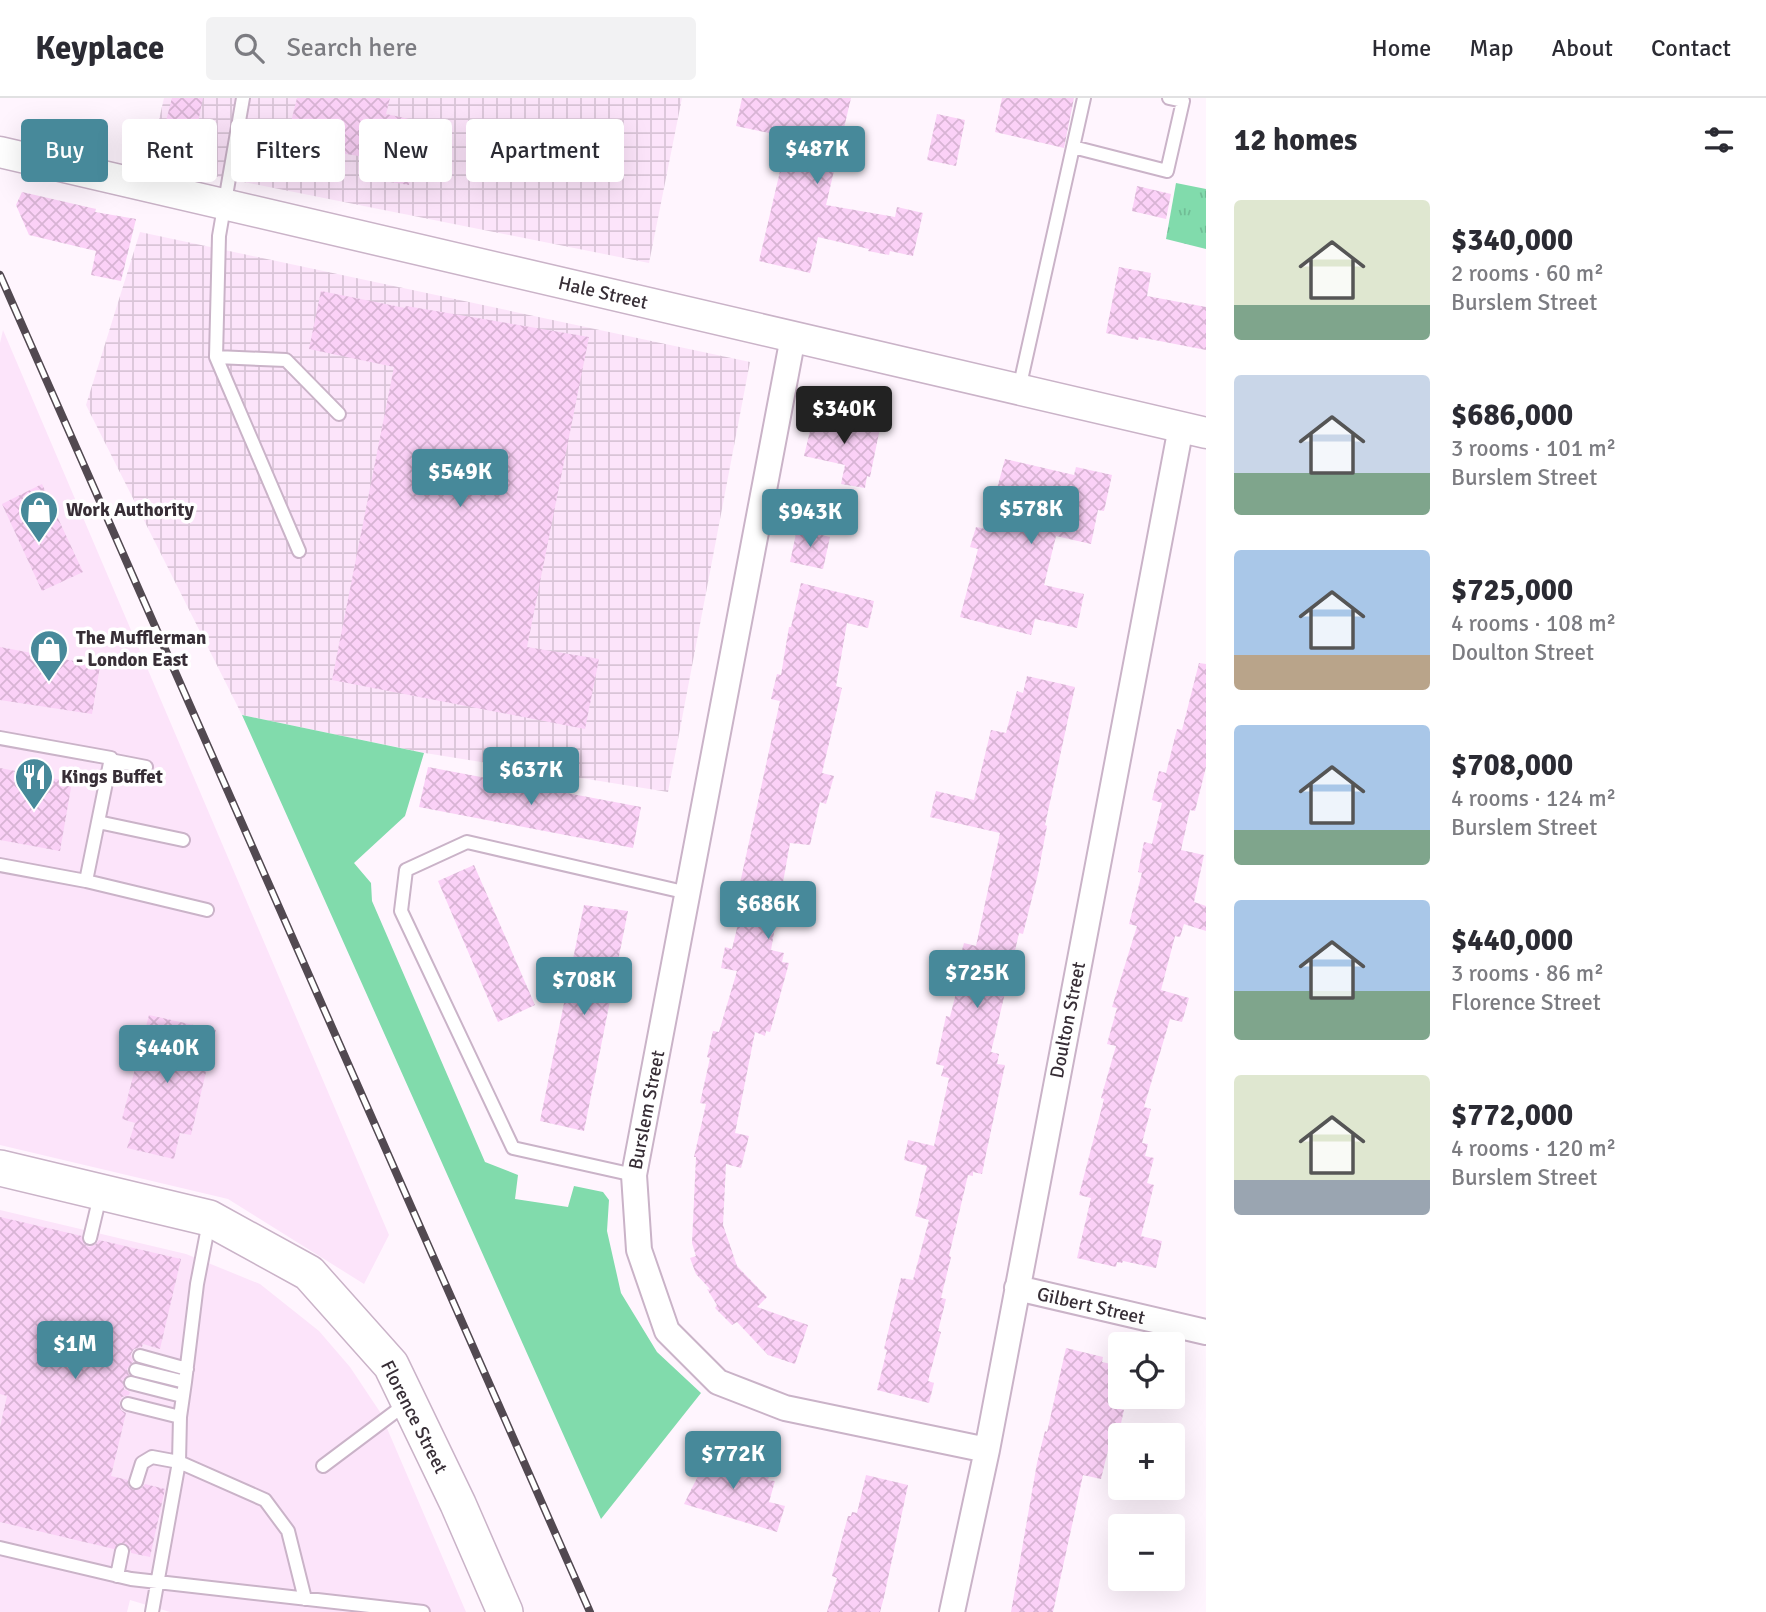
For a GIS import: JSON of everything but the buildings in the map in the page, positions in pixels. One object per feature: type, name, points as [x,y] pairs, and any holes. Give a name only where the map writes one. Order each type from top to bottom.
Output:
[{"type":"main road","name":"Florence Street","points":[[0,1168],[209,1218],[309,1273],[391,1365],[505,1612]]},
{"type":"street","name":"Hale Street","points":[[0,152],[1193,430]]},
{"type":"street","name":"Burslem Street","points":[[793,337],[634,1175],[639,1250],[667,1331],[718,1382],[785,1408],[987,1450]]},
{"type":"street","name":"Doulton Street","points":[[952,1612],[1193,430]]},
{"type":"street","name":"Gilbert Street","points":[[1017,1289],[1206,1332]]},
{"type":"lane","points":[[243,98],[219,236],[216,358],[299,551]]},
{"type":"lane","points":[[1019,390],[1084,98]]},
{"type":"lane","points":[[1073,147],[1167,171],[1184,102],[1169,98]]},
{"type":"lane","points":[[216,358],[286,360],[339,414]]},
{"type":"lane","points":[[0,738],[146,767]]},
{"type":"lane","points":[[86,881],[110,760]]},
{"type":"lane","points":[[98,822],[183,840]]},
{"type":"lane","points":[[634,1175],[513,1148],[401,911],[406,870],[467,842],[688,893]]},
{"type":"lane","points":[[0,864],[207,910]]},
{"type":"lane","points":[[90,1238],[101,1192]]},
{"type":"lane","points":[[152,1612],[179,1462],[182,1396],[209,1218]]},
{"type":"lane","points":[[140,1356],[187,1369]]},
{"type":"lane","points":[[136,1370],[185,1382]]},
{"type":"lane","points":[[131,1383],[182,1396]]},
{"type":"lane","points":[[323,1466],[409,1402]]},
{"type":"lane","points":[[128,1404],[180,1417]]},
{"type":"lane","points":[[136,1482],[142,1463],[152,1457],[179,1462],[265,1500],[288,1531],[305,1599]]},
{"type":"lane","points":[[0,1548],[117,1576],[423,1612]]},
{"type":"lane","points":[[117,1576],[122,1551]]},
{"type":"shaded area","points":[[164,98],[682,98],[649,263],[244,182],[345,182],[345,119],[231,119],[231,179],[217,177],[217,119],[159,119]]},
{"type":"shaded area","points":[[140,232],[750,362],[668,792],[425,753],[242,715],[86,405]]},
{"type":"shaded area","points":[[3,330],[389,1235],[364,1284],[228,1199],[0,1145],[0,343]]},
{"type":"shaded area","points":[[0,1210],[186,1254],[260,1284],[319,1331],[350,1367],[380,1412],[466,1612],[170,1612],[130,1600],[127,1612],[0,1612]]},
{"type":"green space","points":[[1176,183],[1206,189],[1206,249],[1166,239]]},
{"type":"green space","points":[[242,715],[424,753],[405,816],[354,863],[371,883],[372,901],[485,1162],[518,1175],[515,1199],[568,1207],[574,1186],[603,1192],[609,1200],[607,1231],[621,1293],[657,1352],[701,1393],[601,1519]]},
{"type":"railway","points":[[0,275],[590,1612]]},
{"type":"place","name":"Work Authority","points":[[39,544]]},
{"type":"place","name":"The Mufflerman - London East","points":[[49,683]]},
{"type":"place","name":"Kings Buffet","points":[[34,811]]}]
